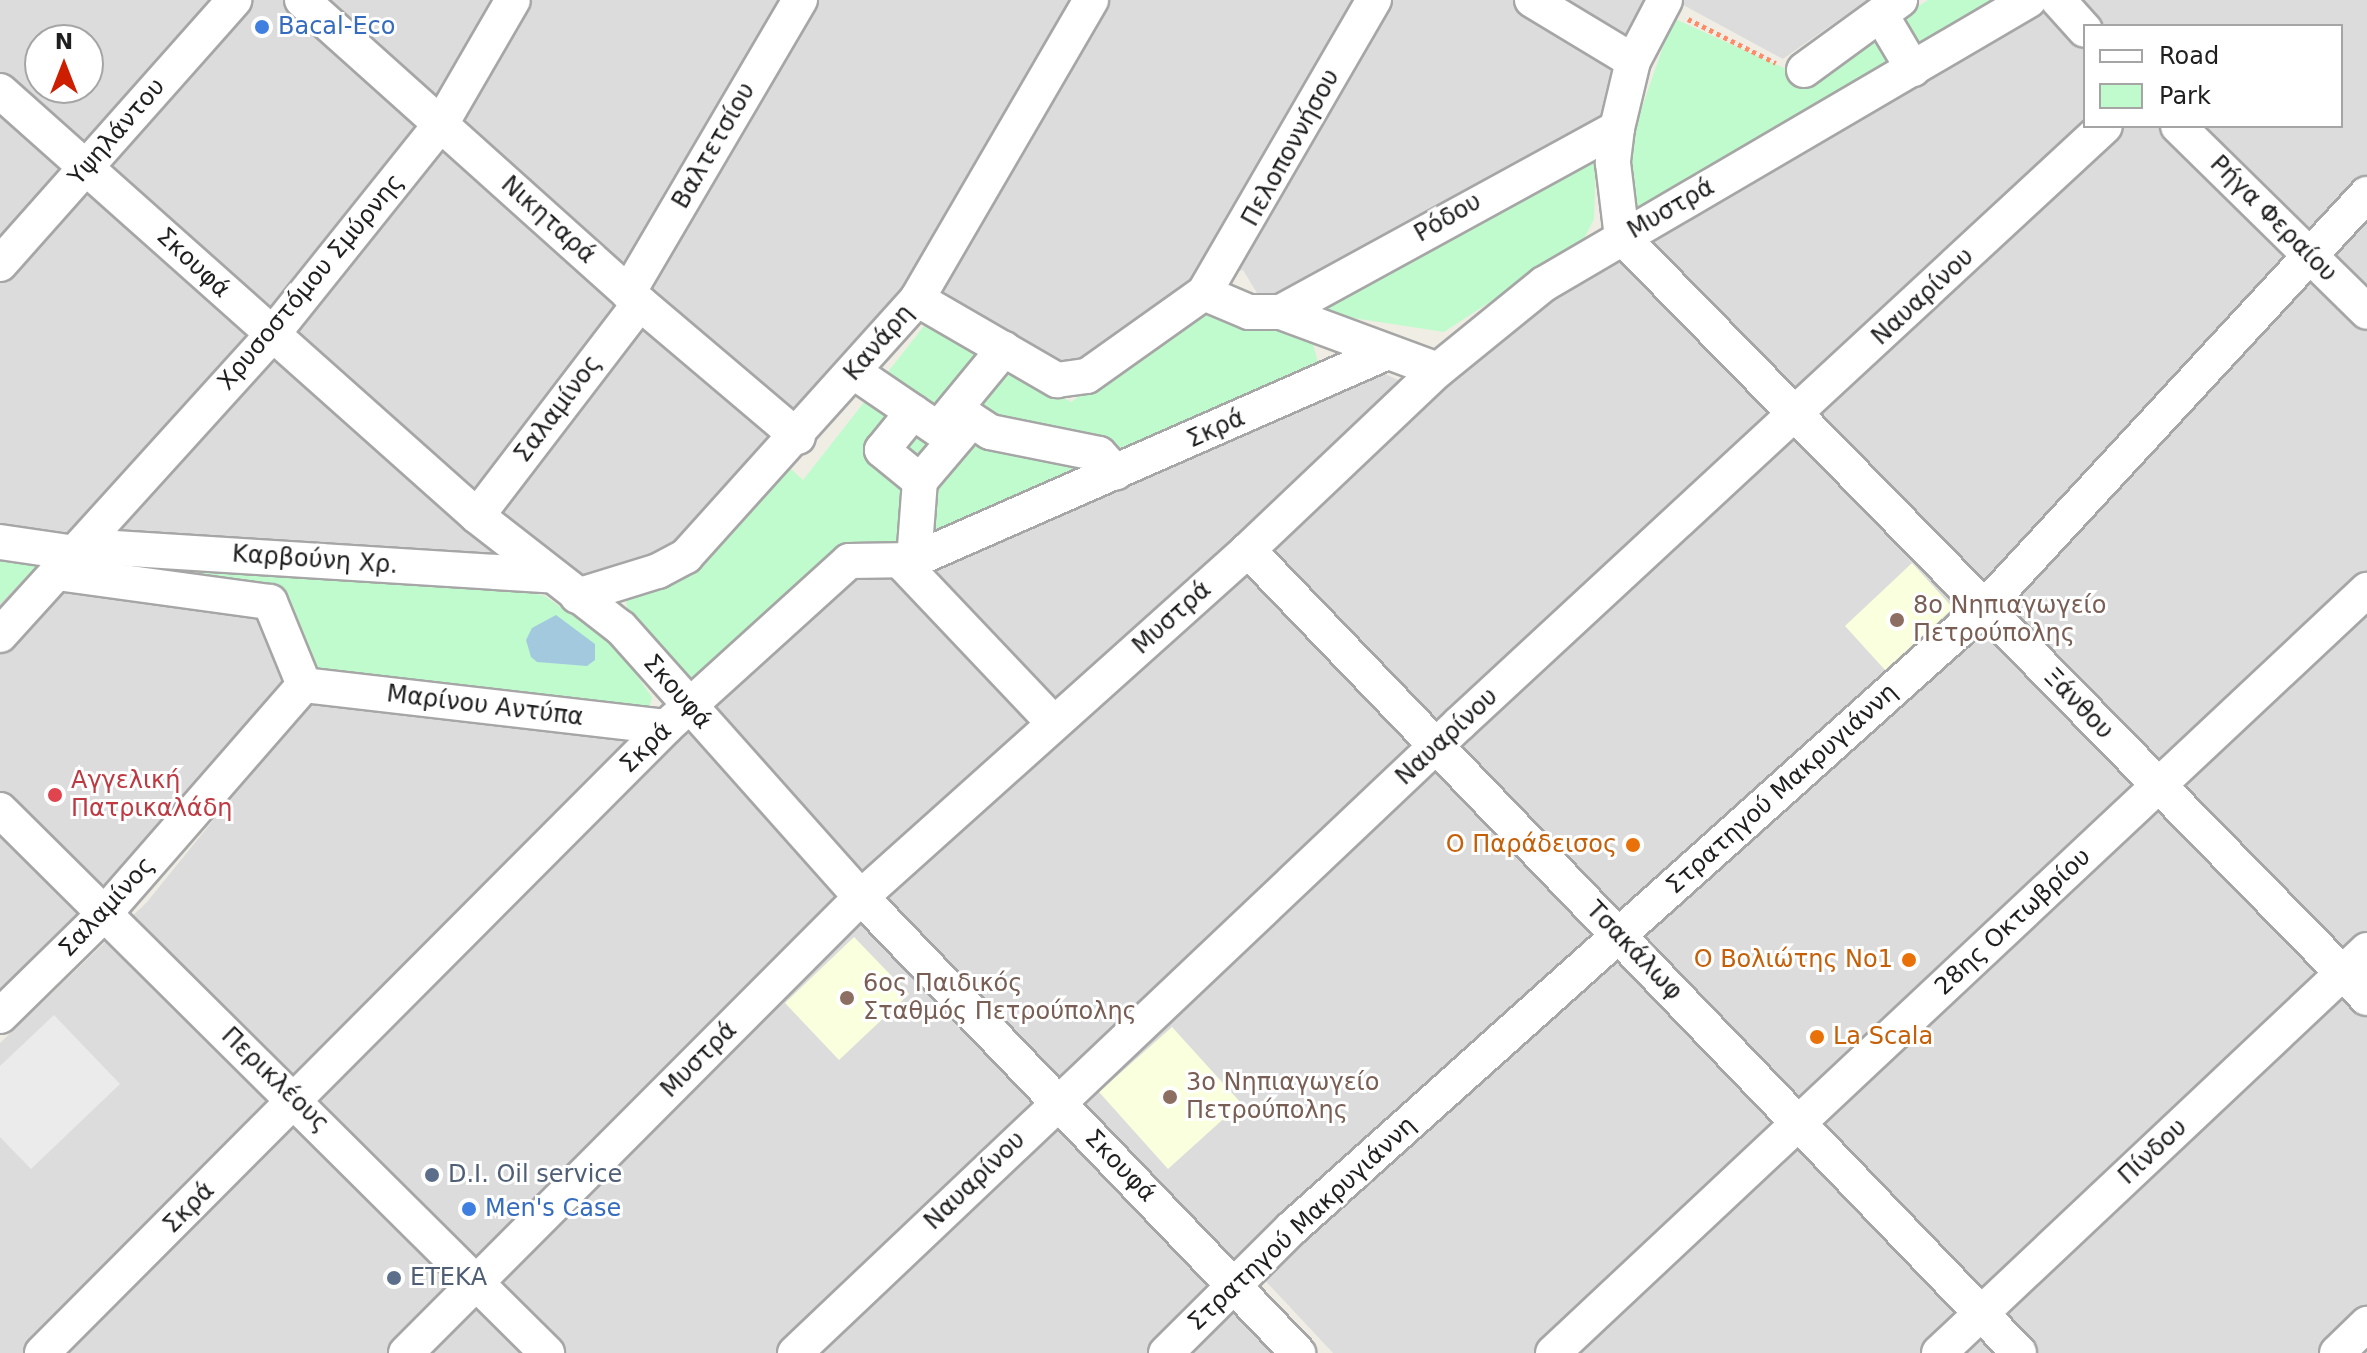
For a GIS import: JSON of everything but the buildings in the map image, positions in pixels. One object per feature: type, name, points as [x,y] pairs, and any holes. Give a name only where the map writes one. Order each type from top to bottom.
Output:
[{"type":"street","name":"Υψηλάντου","points":[[0,264],[234,0]]},
{"type":"street","name":"Νικηταρά","points":[[302,0],[634,298],[798,437]]},
{"type":"street","name":"Χρυσοστόμου Σμύρνης","points":[[0,635],[271,336],[441,124],[513,0]]},
{"type":"street","name":"Βαλτετσίου","points":[[634,298],[800,0]]},
{"type":"street","name":"Κανάρη","points":[[577,596],[658,571],[686,556],[798,437],[917,299],[1091,0]]},
{"type":"street","name":"Πελοποννήσου","points":[[1204,293],[1374,0]]},
{"type":"street","points":[[1532,0],[1633,61]]},
{"type":"street","name":"Μυστρά","points":[[406,1353],[861,897],[1248,550],[1438,370],[1544,284],[2029,0]]},
{"type":"street","points":[[2058,0],[2083,28]]},
{"type":"street","points":[[1622,237],[1613,163],[1617,128],[1633,61],[1664,3]]},
{"type":"street","points":[[1804,70],[1890,8],[1913,69]]},
{"type":"street","name":"Σκουφά","points":[[0,91],[88,165],[271,336],[477,516],[547,575],[621,628],[678,718],[861,897],[1298,1353]]},
{"type":"street","name":"Ρόδου","points":[[1281,312],[1617,128]]},
{"type":"street","name":"Ναυαρίνου","points":[[795,1353],[1058,1101],[2103,128]]},
{"type":"street","name":"Ρήγα Φεραίου","points":[[2180,128],[2367,312]]},
{"type":"street","name":"Στρατηγού Μακρυγιάννη","points":[[1166,1353],[1233,1285],[1984,608],[2367,194]]},
{"type":"street","name":"Ξάνθου","points":[[1622,237],[1798,413],[2159,787],[2355,962],[2367,998]]},
{"type":"street","points":[[917,299],[1057,380],[1072,382],[1204,293],[1249,312],[1281,312],[1383,354],[1438,370]]},
{"type":"street","name":"Σαλαμίνος","points":[[477,516],[634,298]]},
{"type":"street","points":[[1004,349],[920,481],[909,562],[1054,723]]},
{"type":"street","name":"Σκρά","points":[[42,1353],[297,1102],[678,718],[849,561],[909,562],[1383,354]]},
{"type":"street","points":[[854,372],[938,429],[963,415]]},
{"type":"street","points":[[913,412],[882,450],[920,481]]},
{"type":"street","points":[[963,415],[990,432],[1099,454],[1116,473]]},
{"type":"street","points":[[0,542],[270,602],[304,685]]},
{"type":"street","name":"Τσακάλωφ","points":[[1248,550],[2019,1353]]},
{"type":"street","name":"Καρβούνη Χρ.","points":[[72,557],[547,575]]},
{"type":"street","name":"28ης Οκτωβρίου","points":[[1553,1353],[2367,590]]},
{"type":"street","name":"Σαλαμίνος","points":[[0,1016],[105,913],[304,685]]},
{"type":"street","name":"Μαρίνου Αντύπα","points":[[304,685],[678,718]]},
{"type":"street","name":"Περικλέους","points":[[0,810],[547,1353]]},
{"type":"street","name":"Πίνδου","points":[[1939,1353],[2355,962]]},
{"type":"street","points":[[2337,1353],[2367,1324]]},
{"type":"path","points":[[1664,3],[1774,62],[1804,70]]},
{"type":"shaded area","points":[[0,0],[1660,0],[1601,121],[1282,300],[1257,293],[1243,270],[1191,284],[1076,371],[1063,370],[913,283],[676,548],[596,579],[265,610],[289,687],[108,886],[0,993]]},
{"type":"shaded area","points":[[1674,0],[1867,0],[1783,59]]},
{"type":"shaded area","points":[[2047,0],[2367,0],[2367,1353],[1333,1353],[1244,1258],[1147,1353],[0,1353],[0,1043],[147,902],[311,699],[670,735],[853,567],[1373,368],[1431,396],[1543,300]]},
{"type":"shaded area","name":"8ο Νηπιαγωγείο Πετρούπολης","points":[[1912,563],[1953,608],[1885,670],[1845,626]]},
{"type":"shaded area","name":"6ος Παιδικός Σταθμός Πετρούπολης","points":[[854,937],[909,994],[839,1060],[785,1003]]},
{"type":"shaded area","points":[[54,1015],[120,1084],[31,1169],[0,1137],[0,1066]]},
{"type":"shaded area","name":"3ο Νηπιαγωγείο Πετρούπολης","points":[[1172,1027],[1241,1103],[1168,1169],[1099,1092]]},
{"type":"shaded area","points":[[1232,1309],[1274,1353],[1188,1353]]},
{"type":"green space","points":[[1928,0],[2015,0],[1654,207],[1640,207],[1631,200],[1628,169],[1634,130],[1673,18],[1806,78]]},
{"type":"green space","points":[[1596,155],[1594,219],[1583,241],[1444,332],[1327,314],[1326,300]]},
{"type":"green space","points":[[1209,302],[1312,340],[1320,370],[925,546],[845,551],[695,691],[628,613],[626,602],[633,592],[782,461],[803,480],[931,317],[1071,402]]},
{"type":"green space","points":[[0,553],[42,560],[0,604]]},
{"type":"green space","points":[[125,559],[503,586],[545,596],[617,647],[652,697],[648,714],[489,700],[305,667],[275,593],[124,568]]},
{"type":"water","points":[[556,615],[595,644],[595,660],[587,666],[537,662],[531,657],[526,640],[532,628]]},
{"type":"place","name":"Bacal-Eco","points":[[262,27]]},
{"type":"place","name":"8ο Νηπιαγωγείο Πετρούπολης","points":[[1897,620]]},
{"type":"place","name":"Αγγελική Πατρικαλάδη","points":[[55,795]]},
{"type":"place","name":"Ο Παράδεισος","points":[[1633,845]]},
{"type":"place","name":"Ο Βολιώτης Νο1","points":[[1909,960]]},
{"type":"place","name":"6ος Παιδικός Σταθμός Πετρούπολης","points":[[847,998]]},
{"type":"place","name":"La Scala","points":[[1817,1037]]},
{"type":"place","name":"3ο Νηπιαγωγείο Πετρούπολης","points":[[1170,1097]]},
{"type":"place","name":"D.I. Oil service","points":[[432,1175]]},
{"type":"place","name":"Men's Case","points":[[469,1209]]},
{"type":"place","name":"ΕΤΕΚΑ","points":[[394,1278]]}]
